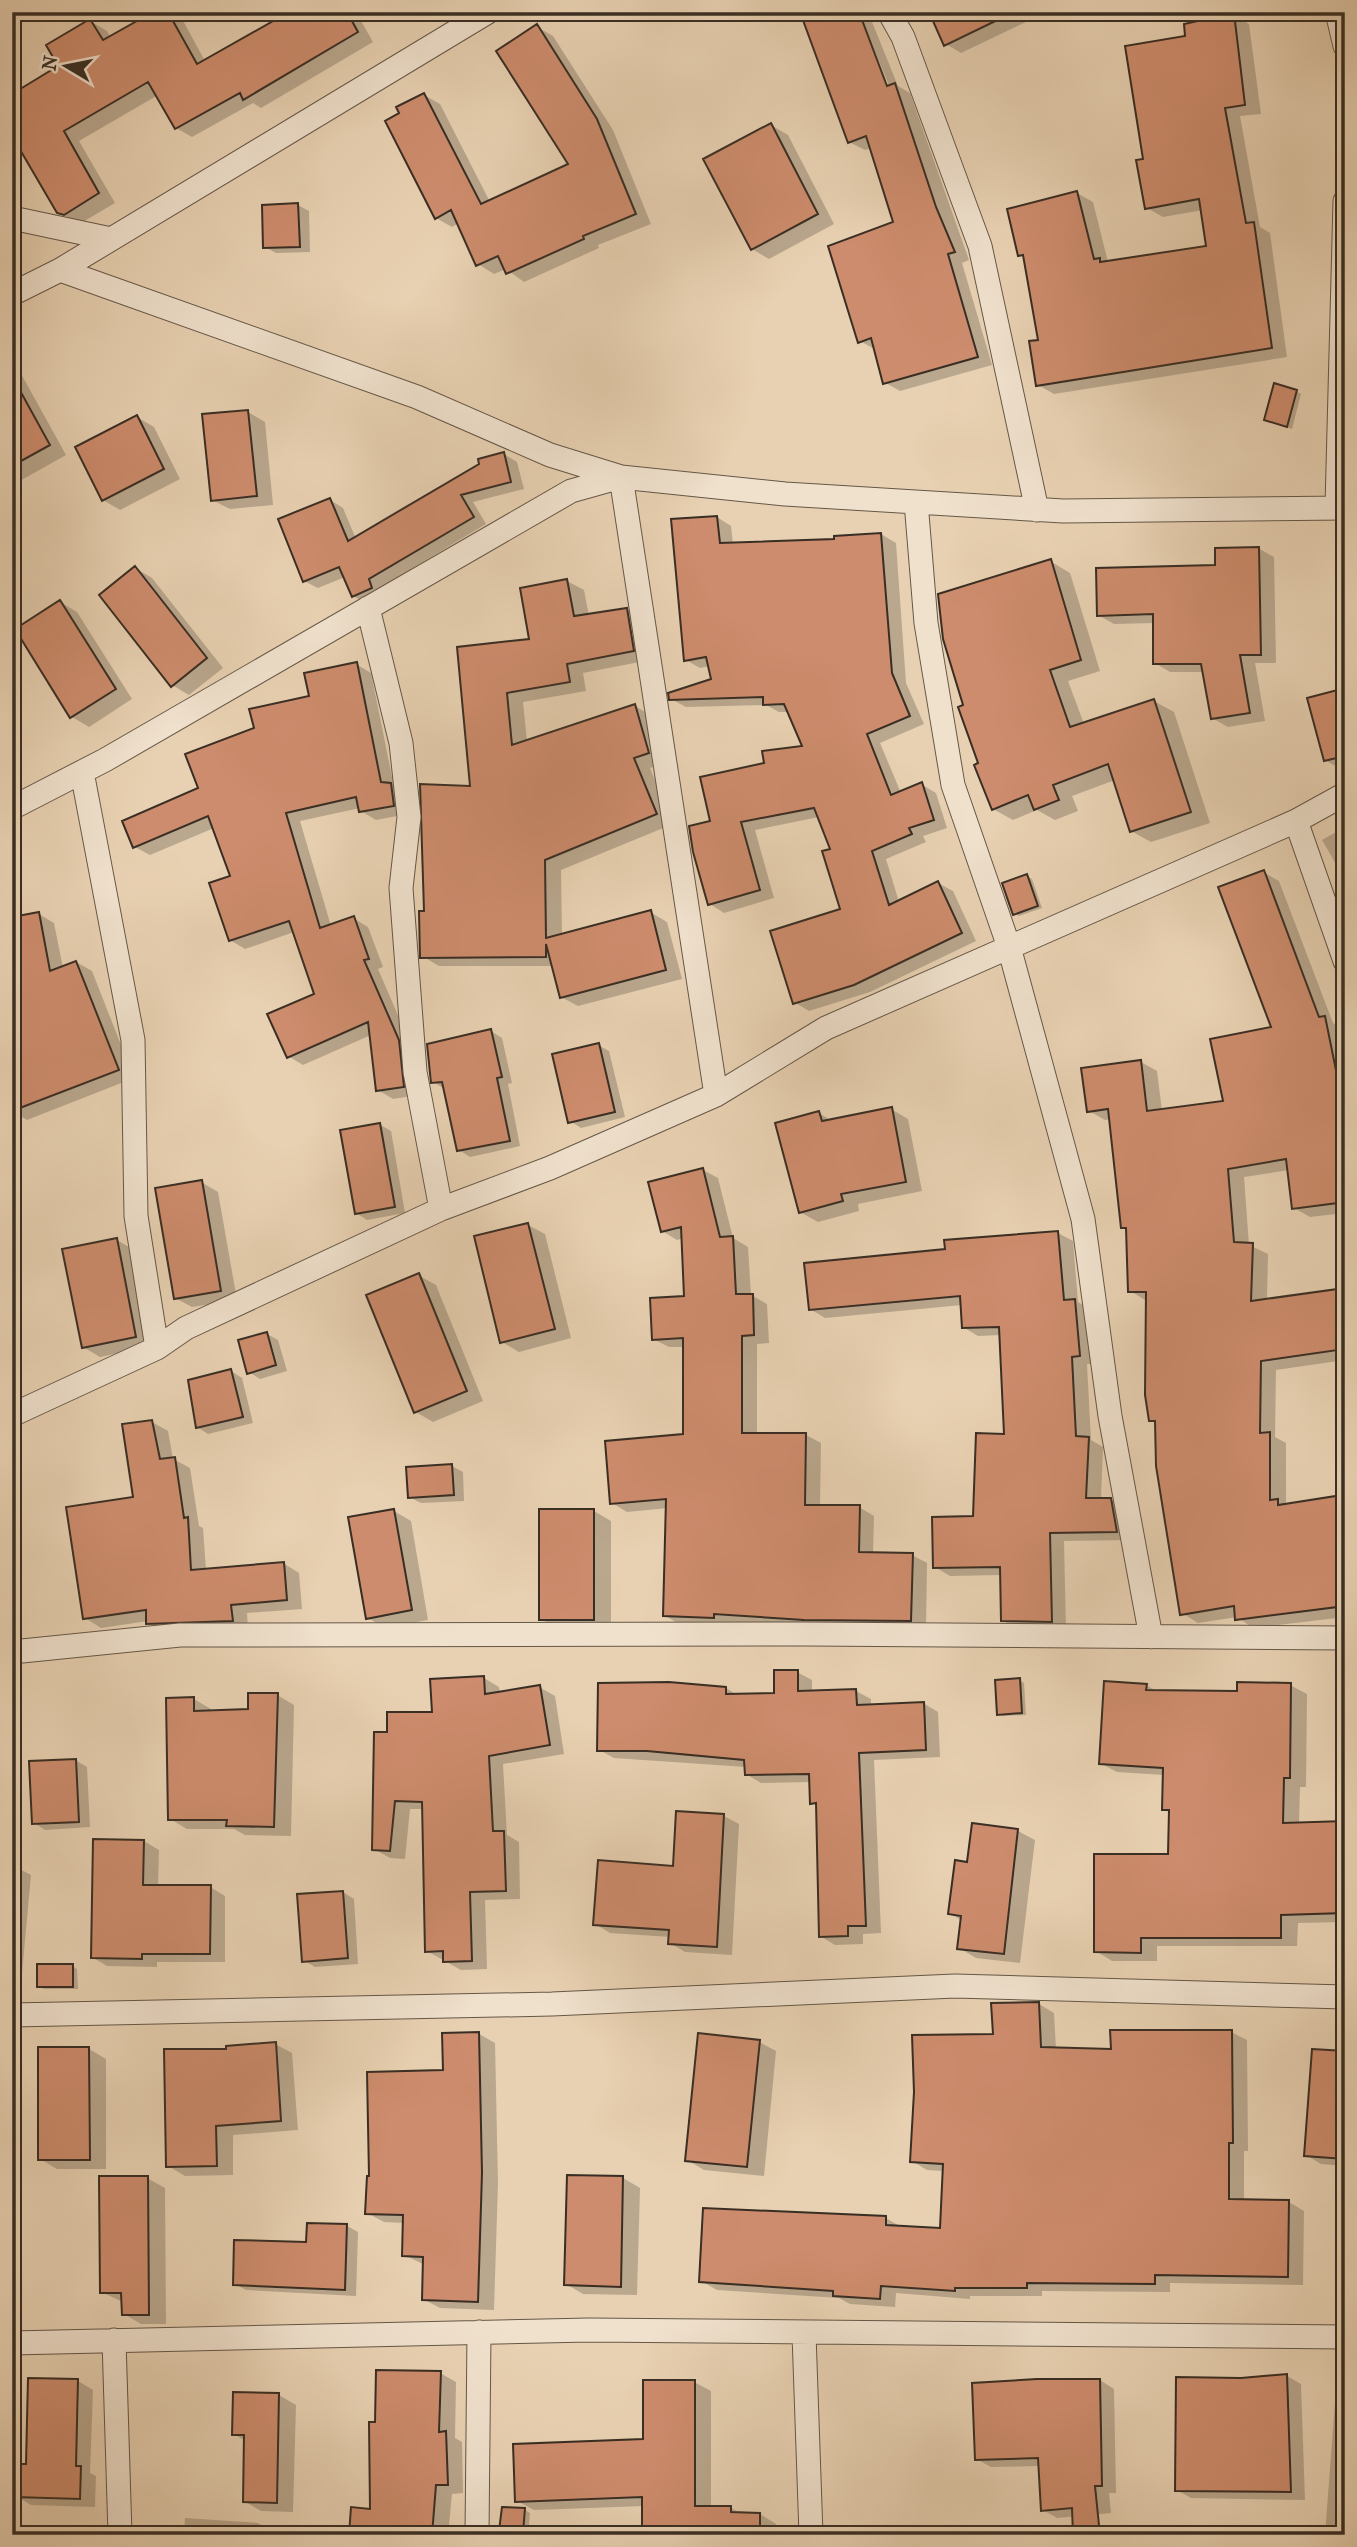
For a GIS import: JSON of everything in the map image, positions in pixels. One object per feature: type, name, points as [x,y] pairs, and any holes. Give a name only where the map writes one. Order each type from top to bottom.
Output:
[{"type":"street","points":[[12,294],[60,270],[488,12]]},
{"type":"street","points":[[889,12],[903,37],[980,246],[1037,510]]},
{"type":"street","points":[[1337,12],[1345,46]]},
{"type":"street","points":[[60,270],[417,397],[550,455],[621,477],[785,494],[1037,510],[1341,507],[1345,201]]},
{"type":"street","points":[[12,218],[111,239]]},
{"type":"street","points":[[12,808],[82,772],[571,491],[621,477]]},
{"type":"street","points":[[621,477],[716,1095]]},
{"type":"street","points":[[916,502],[926,623],[953,785],[1009,947],[1083,1219],[1110,1416],[1151,1637]]},
{"type":"street","points":[[368,608],[401,743],[409,817],[401,888],[415,1072],[441,1209]]},
{"type":"street","points":[[82,772],[133,1040],[136,1216],[158,1348]]},
{"type":"street","points":[[12,1415],[158,1348],[186,1328],[441,1209],[550,1168],[716,1095],[826,1028],[1296,821],[1345,794]]},
{"type":"street","points":[[1296,821],[1345,961]]},
{"type":"street","points":[[12,1652],[180,1635],[1345,1638]]},
{"type":"street","points":[[12,2015],[552,2004],[955,1986],[1345,1997]]},
{"type":"street","points":[[477,2535],[479,2332]]},
{"type":"street","points":[[12,2343],[479,2332],[1345,2337]]},
{"type":"street","points":[[804,2334],[811,2535]]},
{"type":"street","points":[[114,2340],[120,2535]]},
{"type":"building","points":[[153,12],[168,12],[197,64],[289,12],[347,12],[358,32],[243,100],[240,93],[175,129],[148,82],[64,131],[99,193],[64,215],[57,213],[12,136],[12,94],[58,66],[46,45],[90,19],[103,40]]},
{"type":"building","points":[[800,12],[859,12],[887,86],[895,83],[936,207],[955,252],[948,254],[978,357],[883,384],[871,338],[858,343],[828,246],[893,222],[866,136],[848,143]]},
{"type":"building","points":[[929,12],[1014,12],[944,46]]},
{"type":"building","points":[[1234,13],[1245,105],[1225,108],[1246,223],[1254,222],[1272,348],[1036,386],[1029,341],[1038,340],[1023,255],[1018,256],[1007,209],[1077,191],[1094,259],[1100,258],[1100,262],[1206,246],[1199,199],[1145,209],[1136,160],[1143,159],[1125,46],[1185,36],[1184,24]]},
{"type":"building","points":[[537,24],[597,119],[636,214],[583,236],[584,239],[506,274],[498,256],[476,266],[451,210],[435,219],[385,121],[399,113],[396,107],[424,93],[481,204],[568,164],[496,51]]},
{"type":"building","points":[[771,123],[818,214],[751,250],[703,159]]},
{"type":"building","points":[[298,203],[300,247],[263,248],[262,205]]},
{"type":"building","points":[[12,376],[50,445],[12,466]]},
{"type":"building","points":[[1274,383],[1297,390],[1287,427],[1264,420]]},
{"type":"building","points":[[248,410],[257,496],[211,501],[202,414]]},
{"type":"building","points":[[137,415],[164,469],[102,501],[75,447]]},
{"type":"building","points":[[504,452],[511,482],[461,495],[474,517],[369,579],[372,588],[352,597],[339,567],[303,582],[278,519],[330,498],[348,541],[479,464],[478,459]]},
{"type":"building","points":[[717,516],[720,543],[834,539],[834,536],[881,533],[892,673],[910,716],[867,734],[891,795],[922,782],[934,820],[909,828],[912,834],[872,851],[889,905],[938,881],[962,933],[854,985],[793,1004],[770,931],[840,909],[822,851],[830,849],[814,808],[741,822],[760,890],[708,905],[693,852],[689,826],[710,821],[700,777],[764,763],[762,751],[802,746],[784,704],[763,705],[763,697],[669,700],[668,693],[711,679],[706,657],[684,661],[671,519]]},
{"type":"building","points":[[1259,547],[1261,655],[1240,655],[1250,713],[1211,719],[1201,664],[1153,664],[1153,614],[1097,616],[1096,568],[1215,565],[1215,548]]},
{"type":"building","points":[[1051,559],[1081,660],[1050,670],[1070,727],[1154,699],[1191,812],[1130,832],[1108,764],[1053,785],[1059,800],[1034,810],[1028,795],[992,810],[974,765],[978,763],[958,707],[963,705],[943,639],[938,594]]},
{"type":"building","points":[[135,566],[207,658],[171,687],[99,595]]},
{"type":"building","points":[[567,579],[574,616],[627,608],[634,651],[567,664],[570,682],[507,693],[512,745],[635,704],[649,753],[634,758],[657,814],[545,860],[546,938],[651,910],[666,970],[560,998],[546,944],[546,957],[420,958],[419,911],[424,911],[420,784],[470,786],[457,647],[529,639],[520,588]]},
{"type":"building","points":[[60,600],[116,689],[70,718],[15,629]]},
{"type":"building","points":[[357,662],[381,782],[391,783],[394,806],[359,812],[356,797],[286,813],[320,928],[354,916],[369,959],[364,960],[399,1040],[404,1087],[376,1091],[368,1022],[287,1058],[267,1014],[314,994],[289,921],[229,941],[209,883],[230,876],[208,816],[133,848],[122,821],[198,788],[185,754],[254,728],[249,709],[309,696],[304,673]]},
{"type":"building","points":[[1345,688],[1345,756],[1324,761],[1307,698]]},
{"type":"building","points":[[1264,870],[1319,1017],[1325,1016],[1342,1100],[1345,1099],[1345,1202],[1292,1209],[1286,1159],[1228,1169],[1234,1242],[1253,1243],[1251,1301],[1345,1288],[1345,1349],[1261,1361],[1260,1433],[1270,1432],[1270,1500],[1278,1499],[1278,1505],[1336,1496],[1345,1551],[1345,1606],[1235,1620],[1234,1606],[1180,1615],[1156,1466],[1155,1421],[1149,1421],[1145,1395],[1146,1292],[1128,1292],[1126,1228],[1121,1228],[1108,1109],[1087,1112],[1081,1068],[1141,1060],[1147,1111],[1223,1101],[1210,1039],[1271,1027],[1218,887]]},
{"type":"building","points":[[1027,874],[1038,906],[1013,915],[1002,883]]},
{"type":"building","points":[[39,912],[50,971],[76,961],[119,1070],[12,1111],[12,917]]},
{"type":"building","points":[[491,1029],[502,1077],[497,1078],[510,1141],[457,1151],[442,1082],[431,1083],[427,1044]]},
{"type":"building","points":[[599,1043],[615,1112],[568,1123],[552,1054]]},
{"type":"building","points":[[892,1107],[906,1182],[841,1194],[843,1201],[799,1213],[775,1123],[819,1111],[822,1121]]},
{"type":"building","points":[[380,1123],[395,1207],[355,1214],[340,1130]]},
{"type":"building","points":[[703,1168],[720,1237],[733,1236],[736,1294],[753,1294],[754,1335],[742,1336],[742,1433],[806,1433],[805,1505],[860,1505],[859,1552],[913,1553],[911,1621],[804,1620],[714,1614],[714,1618],[663,1616],[666,1499],[610,1504],[605,1441],[683,1434],[683,1338],[652,1340],[650,1298],[684,1296],[681,1227],[661,1232],[648,1182]]},
{"type":"building","points":[[202,1180],[221,1291],[174,1299],[155,1188]]},
{"type":"building","points":[[528,1223],[555,1329],[500,1343],[474,1236]]},
{"type":"building","points":[[1058,1231],[1064,1300],[1075,1299],[1080,1356],[1072,1357],[1076,1436],[1089,1437],[1086,1498],[1111,1498],[1117,1532],[1050,1533],[1052,1622],[1001,1621],[1000,1567],[933,1568],[932,1517],[973,1516],[976,1433],[1004,1434],[999,1327],[962,1328],[960,1296],[809,1310],[804,1263],[945,1249],[944,1240]]},
{"type":"building","points":[[117,1238],[136,1337],[82,1348],[62,1249]]},
{"type":"building","points":[[419,1273],[467,1391],[414,1413],[366,1295]]},
{"type":"building","points":[[267,1332],[276,1365],[247,1374],[238,1340]]},
{"type":"building","points":[[231,1369],[243,1417],[196,1428],[188,1380]]},
{"type":"building","points":[[152,1420],[160,1459],[175,1457],[184,1518],[188,1517],[191,1570],[284,1562],[287,1600],[231,1605],[233,1621],[146,1624],[146,1610],[83,1619],[66,1507],[133,1497],[122,1424]]},
{"type":"building","points":[[452,1464],[454,1495],[408,1498],[406,1467]]},
{"type":"building","points":[[394,1509],[412,1610],[366,1619],[348,1517]]},
{"type":"building","points":[[539,1509],[594,1509],[594,1620],[539,1620]]},
{"type":"building","points":[[774,1670],[798,1670],[798,1691],[856,1689],[857,1705],[924,1702],[926,1750],[859,1753],[866,1926],[848,1926],[848,1936],[819,1937],[816,1803],[810,1804],[809,1774],[745,1775],[744,1760],[647,1751],[597,1751],[598,1683],[669,1682],[726,1687],[726,1694],[774,1693]]},
{"type":"building","points":[[484,1676],[485,1694],[540,1685],[550,1745],[489,1756],[493,1831],[504,1831],[506,1891],[470,1892],[472,1961],[443,1962],[443,1951],[425,1952],[422,1802],[395,1801],[390,1851],[372,1850],[374,1732],[387,1732],[387,1712],[432,1712],[430,1679]]},
{"type":"building","points":[[1020,1678],[1022,1713],[997,1715],[995,1680]]},
{"type":"building","points":[[1104,1681],[1147,1684],[1146,1690],[1237,1691],[1237,1682],[1291,1683],[1290,1778],[1284,1778],[1283,1823],[1345,1821],[1345,1913],[1281,1915],[1281,1938],[1141,1938],[1141,1953],[1094,1952],[1094,1854],[1168,1854],[1169,1810],[1162,1810],[1163,1768],[1099,1764]]},
{"type":"building","points":[[248,1693],[278,1693],[274,1827],[226,1826],[227,1820],[168,1820],[166,1698],[194,1697],[194,1711],[248,1709]]},
{"type":"building","points":[[76,1759],[79,1822],[32,1824],[29,1761]]},
{"type":"building","points":[[676,1811],[724,1814],[717,1947],[668,1944],[669,1930],[593,1925],[598,1860],[673,1866]]},
{"type":"building","points":[[972,1823],[1018,1829],[1004,1954],[957,1949],[961,1916],[948,1914],[955,1860],[967,1862]]},
{"type":"building","points":[[93,1839],[144,1840],[143,1885],[211,1885],[210,1954],[142,1954],[142,1959],[91,1958]]},
{"type":"building","points":[[343,1891],[348,1958],[302,1962],[297,1894]]},
{"type":"building","points":[[37,1964],[73,1964],[73,1987],[37,1987]]},
{"type":"building","points":[[1039,2002],[1041,2047],[1111,2049],[1110,2030],[1232,2030],[1233,2143],[1229,2143],[1229,2199],[1289,2200],[1288,2277],[1155,2275],[1155,2284],[1027,2283],[1027,2288],[955,2288],[955,2291],[881,2286],[880,2299],[833,2296],[833,2291],[699,2282],[703,2208],[886,2216],[886,2225],[940,2228],[943,2164],[910,2162],[914,2092],[912,2035],[993,2034],[991,2003]]},
{"type":"building","points":[[479,2032],[482,2173],[478,2302],[422,2300],[423,2257],[402,2256],[403,2215],[365,2214],[369,2176],[367,2072],[443,2070],[442,2033]]},
{"type":"building","points":[[698,2033],[760,2040],[747,2167],[685,2161]]},
{"type":"building","points":[[276,2042],[281,2121],[216,2126],[217,2166],[166,2167],[164,2049],[226,2049],[226,2046]]},
{"type":"building","points":[[38,2047],[89,2047],[90,2160],[38,2160]]},
{"type":"building","points":[[1312,2049],[1345,2051],[1345,2159],[1304,2156]]},
{"type":"building","points":[[567,2175],[623,2176],[621,2287],[564,2285]]},
{"type":"building","points":[[99,2176],[148,2176],[149,2315],[122,2315],[121,2293],[100,2293]]},
{"type":"building","points":[[307,2223],[347,2224],[345,2290],[233,2285],[234,2240],[306,2242]]},
{"type":"building","points":[[376,2370],[441,2371],[439,2432],[446,2431],[448,2485],[436,2485],[432,2535],[349,2535],[351,2507],[370,2509],[369,2422],[375,2422]]},
{"type":"building","points":[[1287,2374],[1291,2492],[1175,2491],[1176,2377],[1241,2378]]},
{"type":"building","points":[[28,2378],[78,2379],[76,2466],[81,2466],[80,2499],[14,2497],[15,2464],[26,2464]]},
{"type":"building","points":[[1100,2379],[1102,2486],[1095,2486],[1100,2535],[1073,2535],[1072,2508],[1041,2511],[1038,2458],[975,2460],[972,2383]]},
{"type":"building","points":[[643,2380],[695,2380],[695,2506],[731,2506],[731,2512],[760,2513],[760,2535],[642,2535],[642,2497],[515,2502],[513,2444],[643,2439]]},
{"type":"building","points":[[233,2392],[279,2393],[277,2503],[243,2502],[244,2435],[232,2435]]},
{"type":"building","points":[[502,2507],[525,2508],[523,2533],[499,2531]]}]
